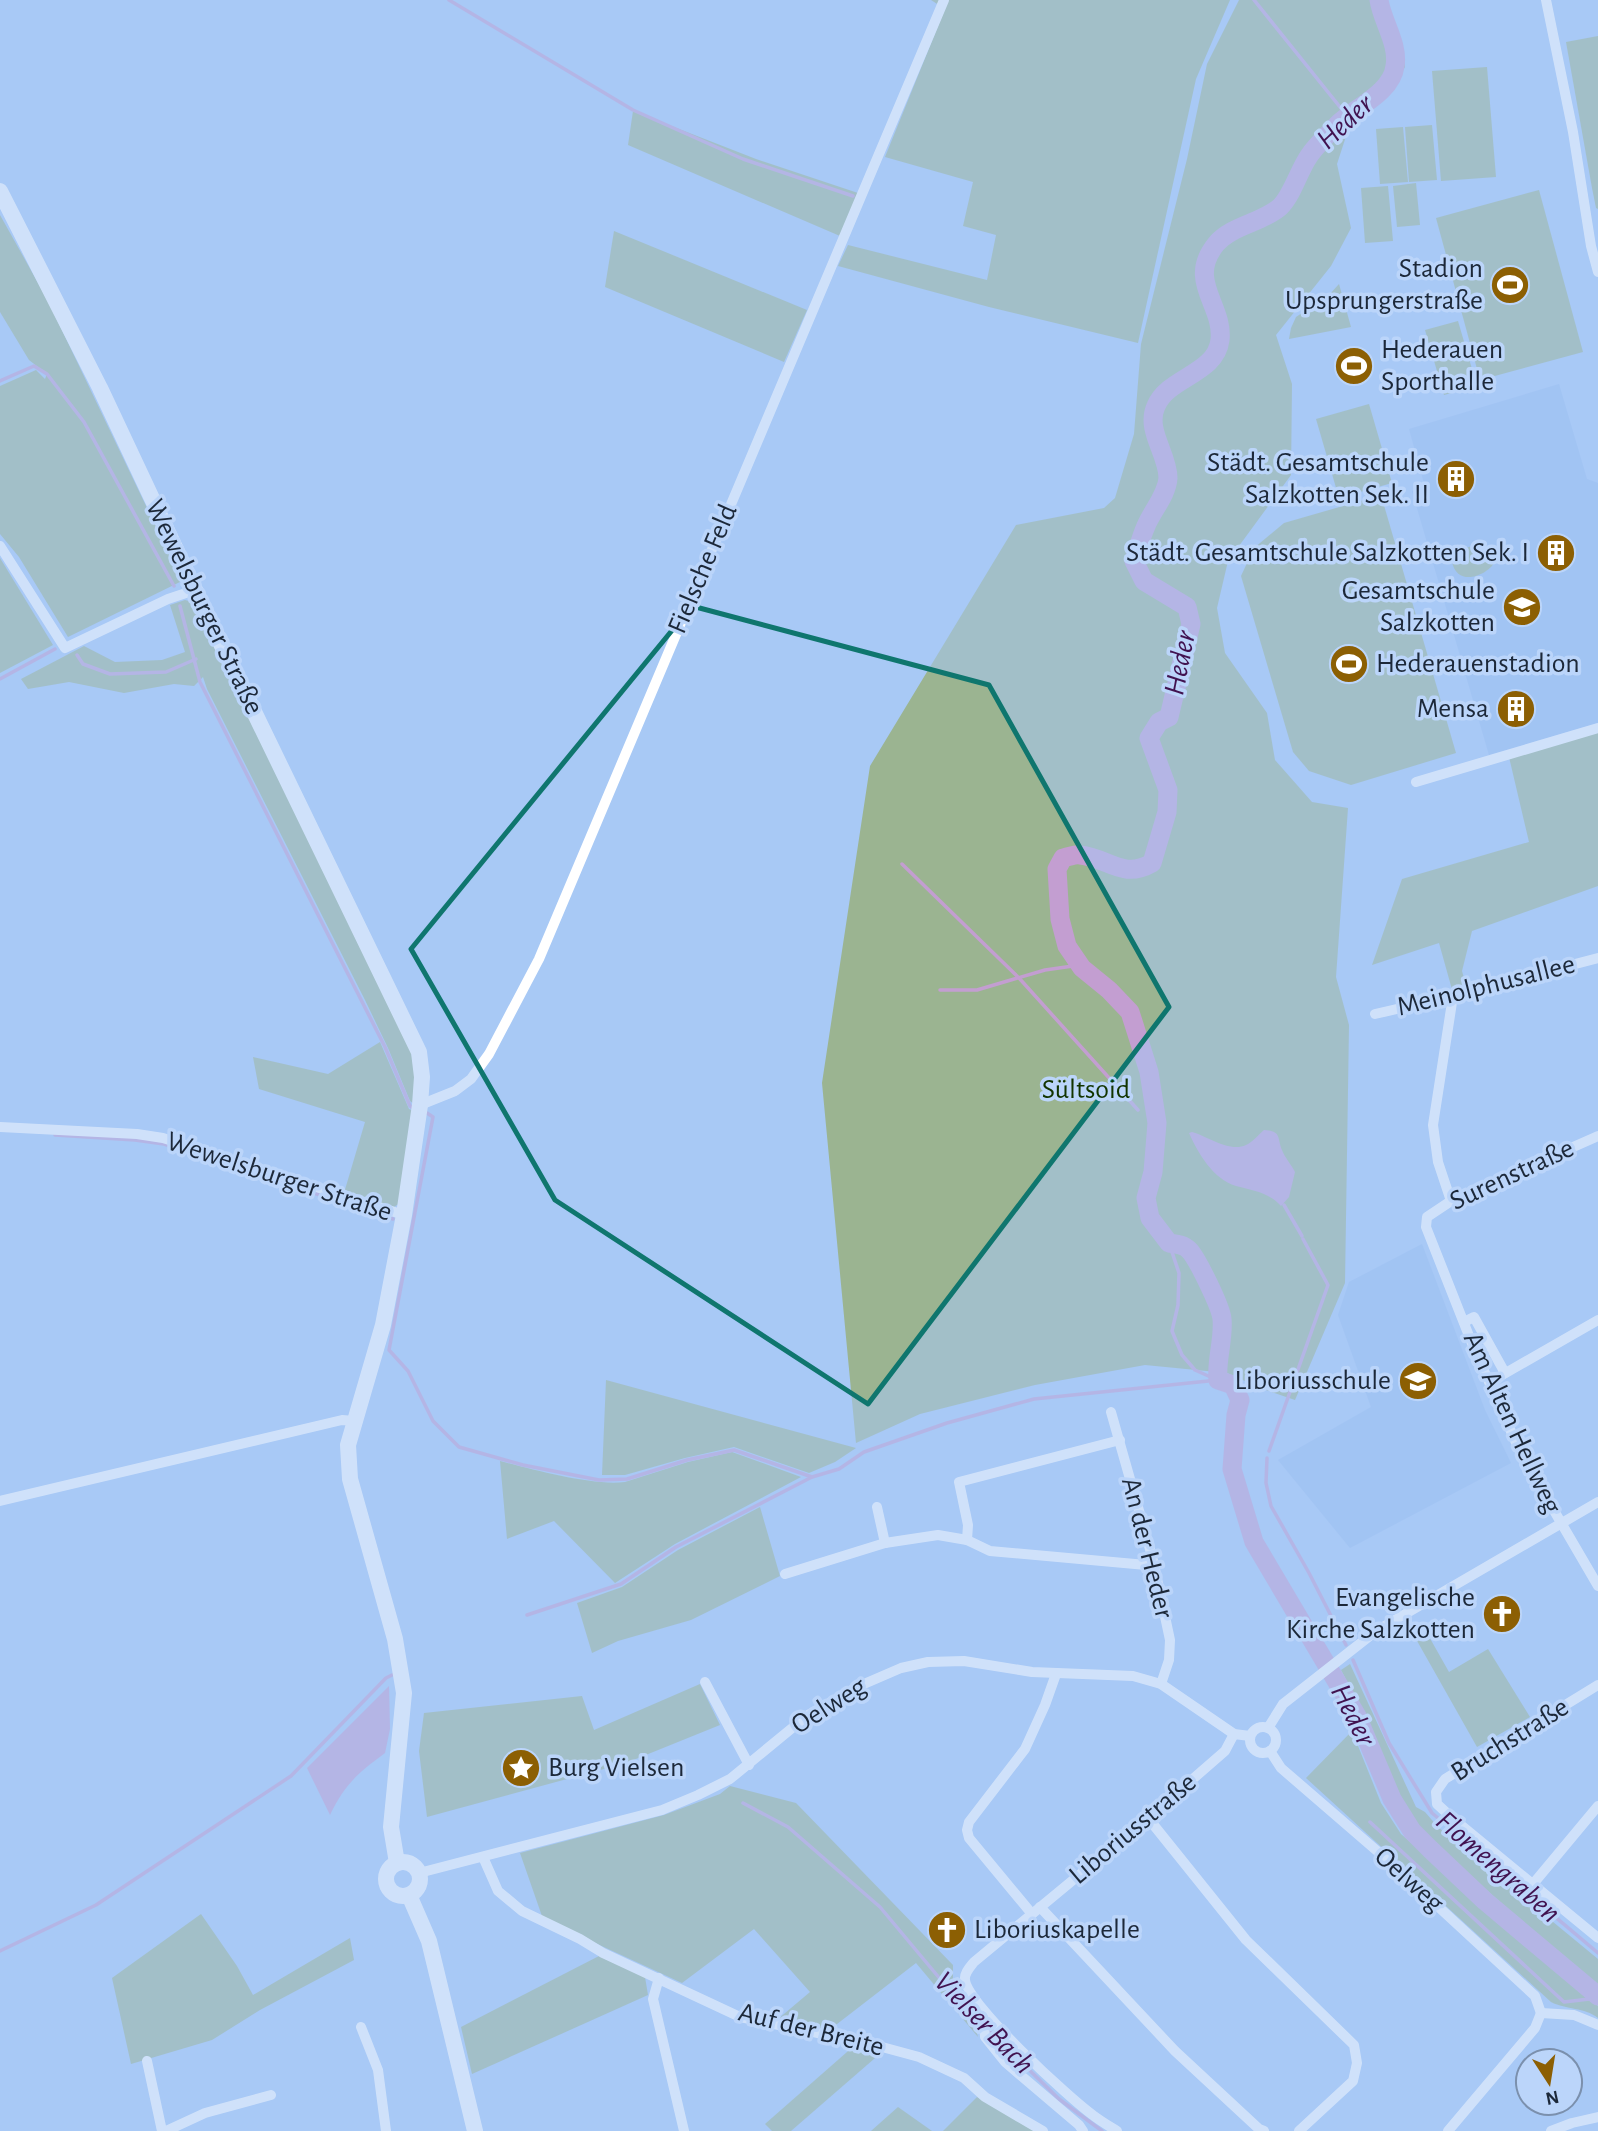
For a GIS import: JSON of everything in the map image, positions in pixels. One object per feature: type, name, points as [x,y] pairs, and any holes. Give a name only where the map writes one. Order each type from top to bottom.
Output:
[{"type":"main road","name":"Wewelsburger Straße","points":[[0,191],[100,388],[419,1052],[421,1105],[404,1215],[383,1325],[348,1445],[350,1479],[395,1639],[404,1693],[391,1827],[397,1863]]},
{"type":"main road","points":[[397,1863],[414,1866],[419,1873],[419,1884],[409,1895],[394,1894],[386,1883],[390,1867],[397,1863]]},
{"type":"main road","points":[[409,1895],[429,1941],[475,2131]]},
{"type":"street","name":"Fielsche Feld","points":[[421,1105],[455,1091],[471,1079],[489,1054],[539,959],[944,0]]},
{"type":"street","points":[[1546,0],[1593,221],[1591,246],[1598,272]]},
{"type":"street","points":[[0,546],[65,648],[168,598],[195,590]]},
{"type":"street","points":[[1416,782],[1598,728]]},
{"type":"street","name":"Meinolphusallee","points":[[1375,1014],[1598,958]]},
{"type":"street","points":[[1451,1201],[1438,1162],[1433,1125],[1453,996]]},
{"type":"street","name":"Wewelsburger Straße","points":[[0,1127],[137,1134],[163,1138],[404,1215]]},
{"type":"street","name":"Surenstraße","points":[[1427,1217],[1451,1201],[1598,1136]]},
{"type":"street","name":"Am Alten Hellweg","points":[[1427,1217],[1426,1227],[1521,1454],[1598,1586]]},
{"type":"street","name":"Am Alten Hellweg","points":[[1464,1322],[1474,1317],[1505,1373]]},
{"type":"street","points":[[1490,1382],[1598,1320]]},
{"type":"street","name":"An der Heder","points":[[1111,1412],[1154,1563],[1170,1640],[1169,1660],[1161,1684]]},
{"type":"street","points":[[0,1501],[342,1420],[354,1421]]},
{"type":"street","points":[[967,1540],[968,1525],[959,1482],[1120,1440]]},
{"type":"street","points":[[1268,1728],[1283,1704],[1376,1631],[1598,1502]]},
{"type":"street","points":[[877,1507],[885,1543]]},
{"type":"street","points":[[785,1574],[885,1543],[938,1535],[967,1540],[990,1551],[1146,1565],[1154,1563]]},
{"type":"street","name":"Oelweg","points":[[419,1873],[662,1810],[719,1784],[749,1765],[808,1715],[857,1687],[901,1668],[928,1662],[964,1661],[1032,1672],[1133,1676],[1161,1684],[1234,1734],[1250,1736]]},
{"type":"street","points":[[1056,1674],[1051,1693],[1025,1749],[969,1822],[969,1838],[1175,2051],[1264,2131]]},
{"type":"street","points":[[705,1682],[749,1765]]},
{"type":"street","name":"Bruchstraße","points":[[1532,1884],[1437,1804],[1436,1792],[1445,1779],[1598,1685]]},
{"type":"street","points":[[1258,1728],[1268,1728],[1274,1733],[1274,1747],[1262,1753],[1254,1750],[1250,1736],[1258,1728]]},
{"type":"street","name":"Liboriusstraße","points":[[983,2013],[965,1983],[965,1975],[974,1962],[1225,1751],[1234,1734]]},
{"type":"street","name":"Oelweg","points":[[1270,1751],[1281,1768],[1391,1863],[1535,1996],[1541,2013]]},
{"type":"street","points":[[1598,1806],[1532,1884],[1598,1938]]},
{"type":"street","points":[[1148,1818],[1246,1940],[1354,2045],[1357,2063],[1353,2081],[1299,2131]]},
{"type":"street","name":"Auf der Breite","points":[[483,1857],[498,1891],[522,1911],[603,1953],[740,2017],[871,2044],[919,2057],[964,2078],[985,2097],[1042,2131]]},
{"type":"street","points":[[659,1978],[653,1999],[684,2131]]},
{"type":"street","points":[[983,2013],[985,2037],[1005,2062],[1083,2131]]},
{"type":"street","points":[[983,2013],[1053,2081],[1094,2116],[1117,2131]]},
{"type":"street","points":[[1448,2131],[1535,2028],[1541,2013],[1574,2015],[1598,2025]]},
{"type":"street","points":[[361,2027],[378,2070],[386,2131]]},
{"type":"street","points":[[147,2061],[164,2131],[205,2113],[271,2095]]},
{"type":"street","points":[[1551,2131],[1598,2117]]},
{"type":"highlighted area","points":[[692,606],[989,685],[1169,1007],[868,1404],[555,1200],[411,949]]},
{"type":"shaded area","name":"Gesamtschule Salzkotten","points":[[1559,384],[1587,479],[1598,483],[1598,723],[1489,755],[1412,491],[1425,487],[1409,429]]},
{"type":"shaded area","points":[[1264,1130],[1274,1132],[1278,1136],[1283,1153],[1295,1172],[1289,1197],[1281,1206],[1266,1195],[1220,1178],[1202,1157],[1189,1133],[1240,1147],[1251,1142]]},
{"type":"shaded area","name":"Liboriusschule","points":[[1422,1244],[1485,1410],[1511,1463],[1350,1548],[1278,1460],[1371,1407],[1338,1315],[1349,1282]]},
{"type":"shaded area","points":[[389,1686],[390,1729],[385,1753],[353,1780],[330,1815],[307,1768]]},
{"type":"green space","points":[[931,0],[1230,0],[1196,79],[1138,343],[989,307],[838,266],[848,245],[987,280],[996,235],[963,226],[973,182],[885,157],[945,9]]},
{"type":"green space","name":"Sültsoid","points":[[1239,0],[1388,0],[1389,11],[1403,48],[1405,67],[1393,88],[1350,124],[1337,164],[1351,228],[1331,266],[1276,335],[1292,384],[1291,475],[1228,561],[1217,608],[1225,653],[1267,713],[1275,760],[1312,802],[1348,808],[1336,977],[1349,1025],[1345,1283],[1295,1400],[1227,1373],[1145,1365],[1035,1385],[920,1414],[856,1443],[822,1083],[870,766],[1016,525],[1104,508],[1115,498],[1134,434],[1141,344],[1187,159],[1207,64]]},
{"type":"green space","points":[[1598,36],[1598,209],[1566,42]]},
{"type":"green space","points":[[1487,67],[1496,177],[1441,181],[1432,71]]},
{"type":"green space","points":[[633,111],[756,159],[858,193],[840,236],[628,145]]},
{"type":"green space","points":[[1432,125],[1437,180],[1409,182],[1405,127]]},
{"type":"green space","points":[[1403,127],[1408,182],[1380,184],[1376,129]]},
{"type":"green space","points":[[1416,183],[1420,225],[1397,227],[1393,186]]},
{"type":"green space","points":[[1388,186],[1393,241],[1365,243],[1361,188]]},
{"type":"green space","name":"Stadion Upsprungerstraße","points":[[1539,190],[1583,352],[1480,380],[1436,218]]},
{"type":"green space","points":[[0,215],[47,299],[182,581],[68,637],[19,557],[0,534],[0,386],[36,370],[45,379],[47,374],[29,360],[0,312]]},
{"type":"green space","points":[[614,231],[807,310],[784,362],[605,287]]},
{"type":"green space","points":[[1339,284],[1351,327],[1289,339],[1296,317],[1329,295]]},
{"type":"green space","points":[[1458,321],[1477,386],[1444,395],[1425,330]]},
{"type":"green space","points":[[1369,404],[1392,483],[1339,498],[1316,419]]},
{"type":"green space","name":"Hederauenstadion","points":[[1381,495],[1456,753],[1351,785],[1309,771],[1293,752],[1241,576],[1254,548],[1284,523]]},
{"type":"green space","points":[[1483,545],[1494,550],[1497,557],[1493,564],[1476,576],[1466,577],[1457,573],[1452,562],[1457,554],[1469,547]]},
{"type":"green space","points":[[0,558],[53,645],[0,673]]},
{"type":"green space","points":[[185,600],[192,602],[411,1050],[416,1085],[414,1104],[410,1101],[365,1000],[203,677],[194,686],[174,684],[124,693],[69,682],[28,689],[21,679],[84,646],[115,662],[162,660],[185,652],[170,605]]},
{"type":"green space","points":[[1598,732],[1598,886],[1472,931],[1462,971],[1467,989],[1453,993],[1439,943],[1372,965],[1402,879],[1529,842],[1509,757]]},
{"type":"green space","points":[[380,1042],[409,1109],[414,1111],[400,1203],[394,1207],[344,1193],[365,1122],[259,1089],[253,1057],[328,1074]]},
{"type":"green space","points":[[606,1380],[856,1448],[835,1462],[809,1473],[734,1447],[625,1475],[602,1475]]},
{"type":"green space","points":[[732,1452],[801,1477],[675,1544],[615,1583],[554,1521],[507,1539],[500,1461],[563,1476],[612,1483],[625,1482],[688,1462]]},
{"type":"green space","points":[[760,1507],[780,1576],[691,1620],[618,1641],[592,1653],[577,1603],[622,1587],[678,1550]]},
{"type":"green space","points":[[1423,1626],[1449,1672],[1488,1649],[1530,1717],[1477,1747],[1412,1632]]},
{"type":"green space","points":[[1350,1664],[1416,1807],[1598,1959],[1598,1988],[1411,1821],[1403,1809],[1363,1712],[1341,1670]]},
{"type":"green space","points":[[700,1684],[720,1725],[626,1763],[427,1817],[419,1751],[424,1713],[582,1696],[594,1730]]},
{"type":"green space","points":[[1352,1731],[1381,1803],[1401,1834],[1598,2006],[1598,2018],[1587,2012],[1551,2002],[1306,1778]]},
{"type":"green space","points":[[730,1786],[796,1803],[953,1965],[953,1981],[969,2006],[978,2037],[916,1963],[828,2031],[778,2019],[810,1992],[754,1929],[682,1983],[543,1919],[520,1853],[664,1815],[720,1794]]},
{"type":"green space","points":[[201,1914],[237,1966],[253,1995],[350,1938],[354,1960],[260,2010],[212,2040],[131,2064],[112,1978]]},
{"type":"green space","points":[[599,1956],[645,1977],[648,1995],[472,2074],[461,2027]]},
{"type":"green space","points":[[855,2045],[882,2052],[791,2131],[772,2131],[765,2124]]},
{"type":"green space","points":[[977,2097],[1034,2131],[943,2131]]},
{"type":"green space","points":[[898,2107],[932,2131],[871,2131]]},
{"type":"waterway","points":[[449,0],[633,110],[743,159],[853,196]]},
{"type":"waterway","points":[[1254,0],[1348,117]]},
{"type":"waterway","name":"Heder","points":[[1379,0],[1395,49],[1392,76],[1380,92],[1337,125],[1315,148],[1280,207],[1265,217],[1230,232],[1216,244],[1208,257],[1205,281],[1220,327],[1217,351],[1210,361],[1170,388],[1156,406],[1153,424],[1168,478],[1165,491],[1144,530],[1134,561],[1144,581],[1187,607],[1191,624],[1169,717],[1159,722],[1149,738],[1168,790],[1167,812],[1152,863],[1141,868],[1124,869],[1080,855],[1063,858],[1057,869],[1060,919],[1067,946],[1082,968],[1130,1012],[1149,1072],[1157,1123],[1153,1172],[1146,1198],[1150,1218],[1169,1243],[1184,1247],[1193,1255],[1221,1313],[1218,1380],[1233,1385],[1240,1400],[1236,1415],[1232,1469],[1254,1542],[1357,1716],[1392,1799],[1412,1831],[1485,1901],[1598,1996]]},
{"type":"waterway","points":[[0,381],[34,366],[47,374],[84,422],[174,586]]},
{"type":"waterway","points":[[180,606],[200,682],[385,1047],[413,1108]]},
{"type":"waterway","points":[[0,679],[55,649]]},
{"type":"waterway","points":[[77,655],[83,664],[110,674],[166,672],[196,659]]},
{"type":"waterway","points":[[902,864],[1019,978],[1138,1110]]},
{"type":"waterway","points":[[940,990],[977,990],[1045,970],[1080,965]]},
{"type":"waterway","points":[[427,1113],[433,1117],[389,1350],[408,1371],[433,1421],[459,1447],[523,1465],[599,1480],[627,1479],[687,1460],[734,1450],[812,1477],[839,1469],[864,1452],[947,1423],[1034,1399],[1218,1380]]},
{"type":"waterway","points":[[55,1135],[164,1144],[393,1219]]},
{"type":"waterway","name":"Flomengraben","points":[[1284,1205],[1302,1236]]},
{"type":"waterway","name":"Flomengraben","points":[[1269,1451],[1328,1285],[1303,1239]]},
{"type":"waterway","name":"Heder","points":[[1169,1243],[1179,1273],[1178,1305],[1172,1331],[1182,1355],[1195,1370],[1215,1379]]},
{"type":"waterway","name":"Flomengraben","points":[[1267,1458],[1266,1483],[1271,1506],[1346,1645]]},
{"type":"waterway","points":[[527,1615],[621,1584],[676,1547],[812,1477]]},
{"type":"waterway","name":"Flomengraben","points":[[1353,1660],[1389,1743],[1432,1813],[1598,1953]]},
{"type":"waterway","points":[[0,1951],[96,1905],[291,1776],[386,1678],[392,1675]]},
{"type":"waterway","name":"Vielser Bach","points":[[743,1803],[788,1827],[880,1907],[956,1998],[981,2022]]},
{"type":"waterway","points":[[1370,1822],[1564,2002],[1598,1998]]},
{"type":"waterway","name":"Vielser Bach","points":[[986,2028],[1059,2099],[1102,2131]]},
{"type":"place","name":"Stadion Upsprungerstraße","points":[[1510,285]]},
{"type":"place","name":"Hederauen Sporthalle","points":[[1354,366]]},
{"type":"place","name":"Städt. Gesamtschule Salzkotten Sek. II","points":[[1456,479]]},
{"type":"place","name":"Städt. Gesamtschule Salzkotten Sek. I","points":[[1556,553]]},
{"type":"place","name":"Gesamtschule Salzkotten","points":[[1522,607]]},
{"type":"place","name":"Hederauenstadion","points":[[1349,664]]},
{"type":"place","name":"Mensa","points":[[1516,709]]},
{"type":"place","name":"Liboriusschule","points":[[1418,1381]]},
{"type":"place","name":"Evangelische Kirche Salzkotten","points":[[1502,1614]]},
{"type":"place","name":"Burg Vielsen","points":[[521,1768]]},
{"type":"place","name":"Liboriuskapelle","points":[[947,1930]]}]
